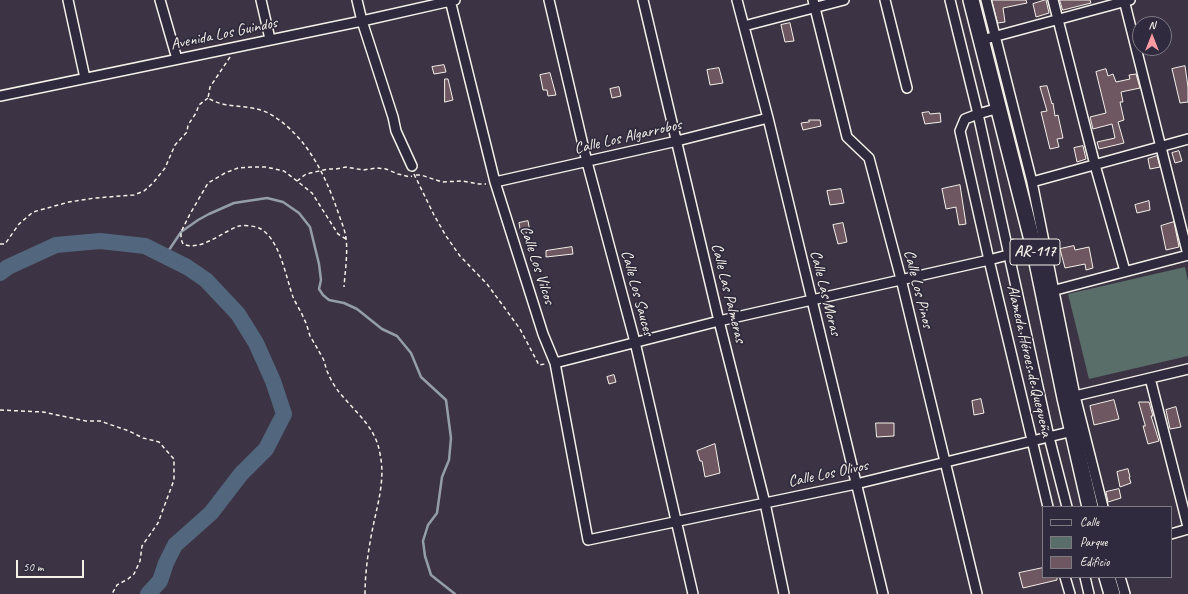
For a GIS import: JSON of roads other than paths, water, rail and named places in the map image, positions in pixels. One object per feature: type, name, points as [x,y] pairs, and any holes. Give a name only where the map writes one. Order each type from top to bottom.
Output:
[{"type":"main road","name":"AR-117","points":[[971,0],[988,38],[999,108],[1034,248],[1049,292],[1070,397],[1073,431],[1090,506]]},
{"type":"main road","points":[[1107,578],[1112,594]]},
{"type":"street","points":[[68,0],[85,78]]},
{"type":"street","points":[[160,0],[177,59]]},
{"type":"street","points":[[261,0],[270,39]]},
{"type":"street","points":[[357,0],[362,21],[396,130],[413,171]]},
{"type":"street","name":"Avenida Los Guindos","points":[[0,96],[362,21],[452,0]]},
{"type":"street","name":"Calle Los Vilcos","points":[[452,0],[494,182],[543,334],[555,363],[588,540]]},
{"type":"street","name":"Calle Los Sauces","points":[[549,0],[587,162],[635,342],[693,594]]},
{"type":"street","name":"Calle Las Palmeras","points":[[643,0],[719,321],[765,503],[784,594]]},
{"type":"street","name":"Calle Las Moras","points":[[737,0],[768,118],[883,594]]},
{"type":"street","points":[[744,26],[814,4],[844,0]]},
{"type":"street","points":[[885,0],[908,88]]},
{"type":"street","points":[[950,0],[978,114]]},
{"type":"street","points":[[986,0],[988,38],[1032,182],[1049,292],[1188,255],[1126,0],[1058,20],[988,38]]},
{"type":"street","points":[[1053,0],[1095,165],[1125,271]]},
{"type":"street","name":"Calle Los Pinos","points":[[814,4],[847,136],[869,158],[901,279],[977,594]]},
{"type":"street","name":"Alameda Héroes de Quequeña","points":[[999,108],[965,119],[960,131],[1048,506]]},
{"type":"street","name":"Alameda Héroes de Quequeña","points":[[978,114],[1049,437],[1067,506]]},
{"type":"street","name":"Calle Los Algarrobos","points":[[494,182],[677,141],[768,118]]},
{"type":"street","points":[[1032,182],[1188,139]]},
{"type":"street","points":[[555,363],[719,321],[989,260],[1034,248]]},
{"type":"street","points":[[1103,506],[1070,397],[1188,369]]},
{"type":"street","points":[[1150,378],[1188,528],[1172,534]]},
{"type":"street","name":"Calle Los Olivos","points":[[588,540],[856,484],[1073,431]]},
{"type":"street","points":[[1065,578],[1070,594]]},
{"type":"street","points":[[1085,578],[1090,594]]},
{"type":"street","points":[[1120,578],[1125,594]]},
{"type":"waterway","points":[[165,256],[181,232],[198,220],[234,203],[267,198],[283,202],[299,213],[310,227],[319,264],[321,280],[319,289],[323,295],[329,300],[344,303],[357,309],[382,329],[397,336],[411,353],[421,377],[446,400],[451,438],[449,460],[442,477],[437,513],[428,525],[423,541],[425,556],[431,575],[455,594]]},
{"type":"waterway","points":[[0,273],[8,267],[56,245],[100,241],[145,246],[187,267],[206,280],[238,314],[256,343],[273,381],[284,414],[266,449],[241,474],[211,513],[175,545],[166,563],[160,581],[148,594]]}]
